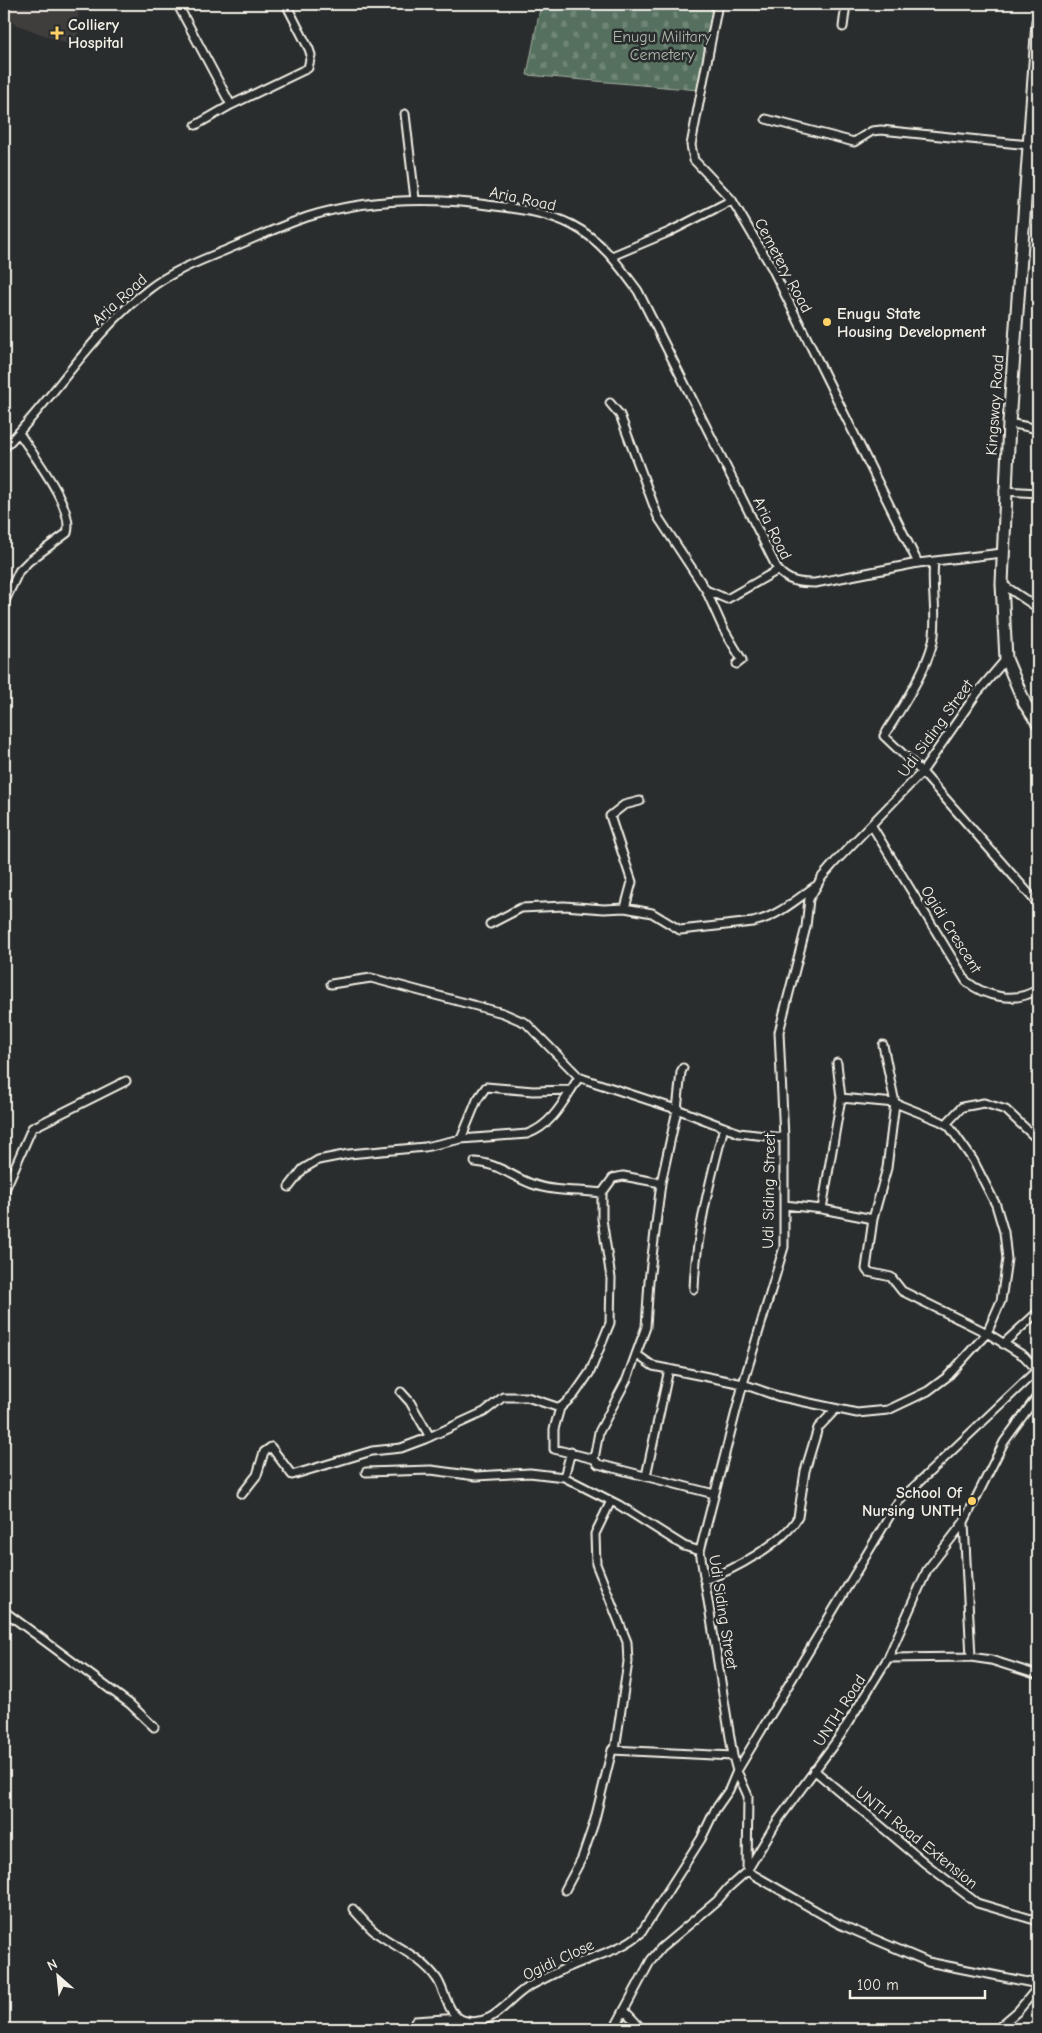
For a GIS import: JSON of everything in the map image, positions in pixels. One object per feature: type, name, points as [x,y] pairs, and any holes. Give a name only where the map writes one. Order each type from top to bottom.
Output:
[{"type":"main road","name":"Kingsway Road","points":[[1038,22],[1036,73],[1029,145],[1033,160],[1009,423],[1002,553],[1006,659],[1025,704],[1038,723]]},
{"type":"street","points":[[196,125],[231,105],[308,68],[311,55],[309,49],[286,4]]},
{"type":"street","name":"Cemetery Road","points":[[718,4],[691,145],[694,160],[732,200],[772,268],[918,563]]},
{"type":"street","points":[[843,27],[846,4]]},
{"type":"street","points":[[180,9],[231,105]]},
{"type":"street","points":[[406,114],[415,199]]},
{"type":"street","points":[[766,119],[854,142],[872,131],[881,130],[1029,145]]},
{"type":"street","name":"Aria Road","points":[[4,448],[19,433],[104,329],[160,280],[308,217],[354,206],[415,199],[466,201],[511,208],[564,221],[584,232],[612,256],[638,291],[778,570],[791,581],[815,583],[918,563],[1002,553]]},
{"type":"street","points":[[612,256],[670,232],[732,200]]},
{"type":"street","points":[[610,403],[620,415],[658,517],[706,590],[723,628],[742,660],[737,664]]},
{"type":"street","points":[[1009,423],[1038,429]]},
{"type":"street","points":[[4,603],[19,571],[29,561],[67,533],[69,527],[66,513],[49,480],[19,433]]},
{"type":"street","points":[[1004,491],[1038,493]]},
{"type":"street","points":[[934,561],[932,590],[934,637],[916,681],[884,736],[922,772],[1038,904]]},
{"type":"street","points":[[706,590],[727,599],[778,570]]},
{"type":"street","points":[[1002,584],[1038,608]]},
{"type":"street","name":"Udi Siding Street","points":[[747,1871],[748,1796],[737,1771],[733,1756],[700,1551],[743,1384],[784,1247],[784,1138],[780,1032],[806,927],[806,911],[816,886],[834,862],[872,826],[922,772],[977,693],[1006,659]]},
{"type":"street","points":[[626,908],[632,882],[610,816],[624,805],[640,801]]},
{"type":"street","name":"Ogidi Crescent","points":[[872,826],[966,981],[986,994],[1010,997],[1024,997],[1038,989]]},
{"type":"street","points":[[490,924],[521,908],[626,908],[652,913],[680,930],[745,923],[764,920],[816,886]]},
{"type":"street","points":[[331,984],[371,978],[503,1013],[526,1023],[579,1077],[739,1133],[784,1138]]},
{"type":"street","points":[[883,1045],[895,1103],[887,1168],[873,1219],[866,1269],[871,1275],[890,1277],[902,1291],[987,1333],[1024,1356],[1038,1370]]},
{"type":"street","points":[[822,1209],[841,1098],[837,1063]]},
{"type":"street","points":[[594,1459],[599,1432],[627,1379],[646,1327],[660,1183],[677,1110],[683,1068]]},
{"type":"street","points":[[289,1187],[303,1169],[318,1160],[349,1154],[425,1147],[461,1139],[508,1137],[536,1131],[560,1108],[579,1077]]},
{"type":"street","points":[[4,1192],[32,1128],[126,1081]]},
{"type":"street","points":[[461,1139],[477,1100],[486,1087],[533,1091],[571,1090]]},
{"type":"street","points":[[636,1354],[653,1366],[743,1384],[778,1396],[835,1410],[856,1413],[870,1412],[903,1404],[928,1391],[948,1376],[987,1333],[1001,1301],[1006,1279],[1007,1259],[1004,1232],[996,1205],[984,1177],[966,1149],[946,1124],[895,1103],[841,1098]]},
{"type":"street","points":[[946,1124],[962,1107],[984,1103],[1006,1110],[1038,1140]]},
{"type":"street","points":[[694,1289],[695,1254],[703,1207],[724,1127]]},
{"type":"street","points":[[475,1162],[498,1166],[534,1185],[602,1193]]},
{"type":"street","points":[[660,1183],[623,1176],[613,1178],[602,1193],[602,1219],[611,1278],[610,1323],[590,1372],[574,1395],[560,1408],[554,1429],[554,1449],[594,1459],[598,1464],[714,1494]]},
{"type":"street","points":[[784,1205],[822,1209],[873,1219]]},
{"type":"street","points":[[1004,1344],[1038,1312]]},
{"type":"street","points":[[646,1476],[669,1370]]},
{"type":"street","name":"Ogidi Close","points":[[415,2021],[459,2018],[474,2022],[484,2021],[499,2012],[527,1988],[573,1965],[631,1942],[641,1933],[687,1863],[729,1790],[737,1771],[898,1502],[1038,1370]]},
{"type":"street","points":[[401,1392],[410,1402],[430,1437]]},
{"type":"street","name":"UNTH Road","points":[[614,2029],[650,1960],[661,1948],[717,1901],[747,1871],[776,1824],[840,1736],[888,1658],[927,1570],[964,1522],[1004,1442],[1038,1396]]},
{"type":"street","points":[[242,1494],[257,1475],[264,1452],[271,1447],[292,1475],[372,1451],[401,1448],[484,1412],[503,1397],[527,1398],[560,1408]]},
{"type":"street","points":[[704,1580],[719,1576],[767,1546],[795,1523],[798,1517],[805,1471],[818,1428],[835,1410]]},
{"type":"street","points":[[564,1477],[571,1452]]},
{"type":"street","points":[[366,1472],[431,1470],[476,1476],[530,1473],[564,1477],[611,1501],[677,1542],[700,1551]]},
{"type":"street","points":[[611,1501],[595,1534],[596,1564],[628,1642],[628,1662],[615,1750]]},
{"type":"street","points":[[964,1522],[971,1657]]},
{"type":"street","points":[[4,1611],[130,1704],[154,1727]]},
{"type":"street","points":[[888,1658],[971,1657],[991,1660],[1038,1675]]},
{"type":"street","points":[[565,1890],[582,1858],[594,1822],[610,1752],[615,1750],[733,1756]]},
{"type":"street","name":"UNTH Road Extension","points":[[814,1770],[926,1864],[977,1903],[1038,1921]]},
{"type":"street","points":[[747,1871],[839,1924],[928,1962],[1038,1985],[1018,2012],[997,2029]]},
{"type":"street","points":[[353,1909],[374,1930],[422,1961],[437,1979],[454,2014],[459,2018]]},
{"type":"street","points":[[624,2010],[642,2029]]},
{"type":"shaded area","name":"Colliery Hospital","points":[[4,4],[79,4],[77,42],[70,45],[15,24],[4,15]]},
{"type":"green space","name":"Enugu Military Cemetery","points":[[541,4],[713,4],[699,90],[527,75]]},
{"type":"place","name":"Colliery Hospital","points":[[57,33]]},
{"type":"place","name":"Enugu State Housing Development","points":[[827,322]]},
{"type":"place","name":"School Of Nursing UNTH","points":[[972,1501]]}]
